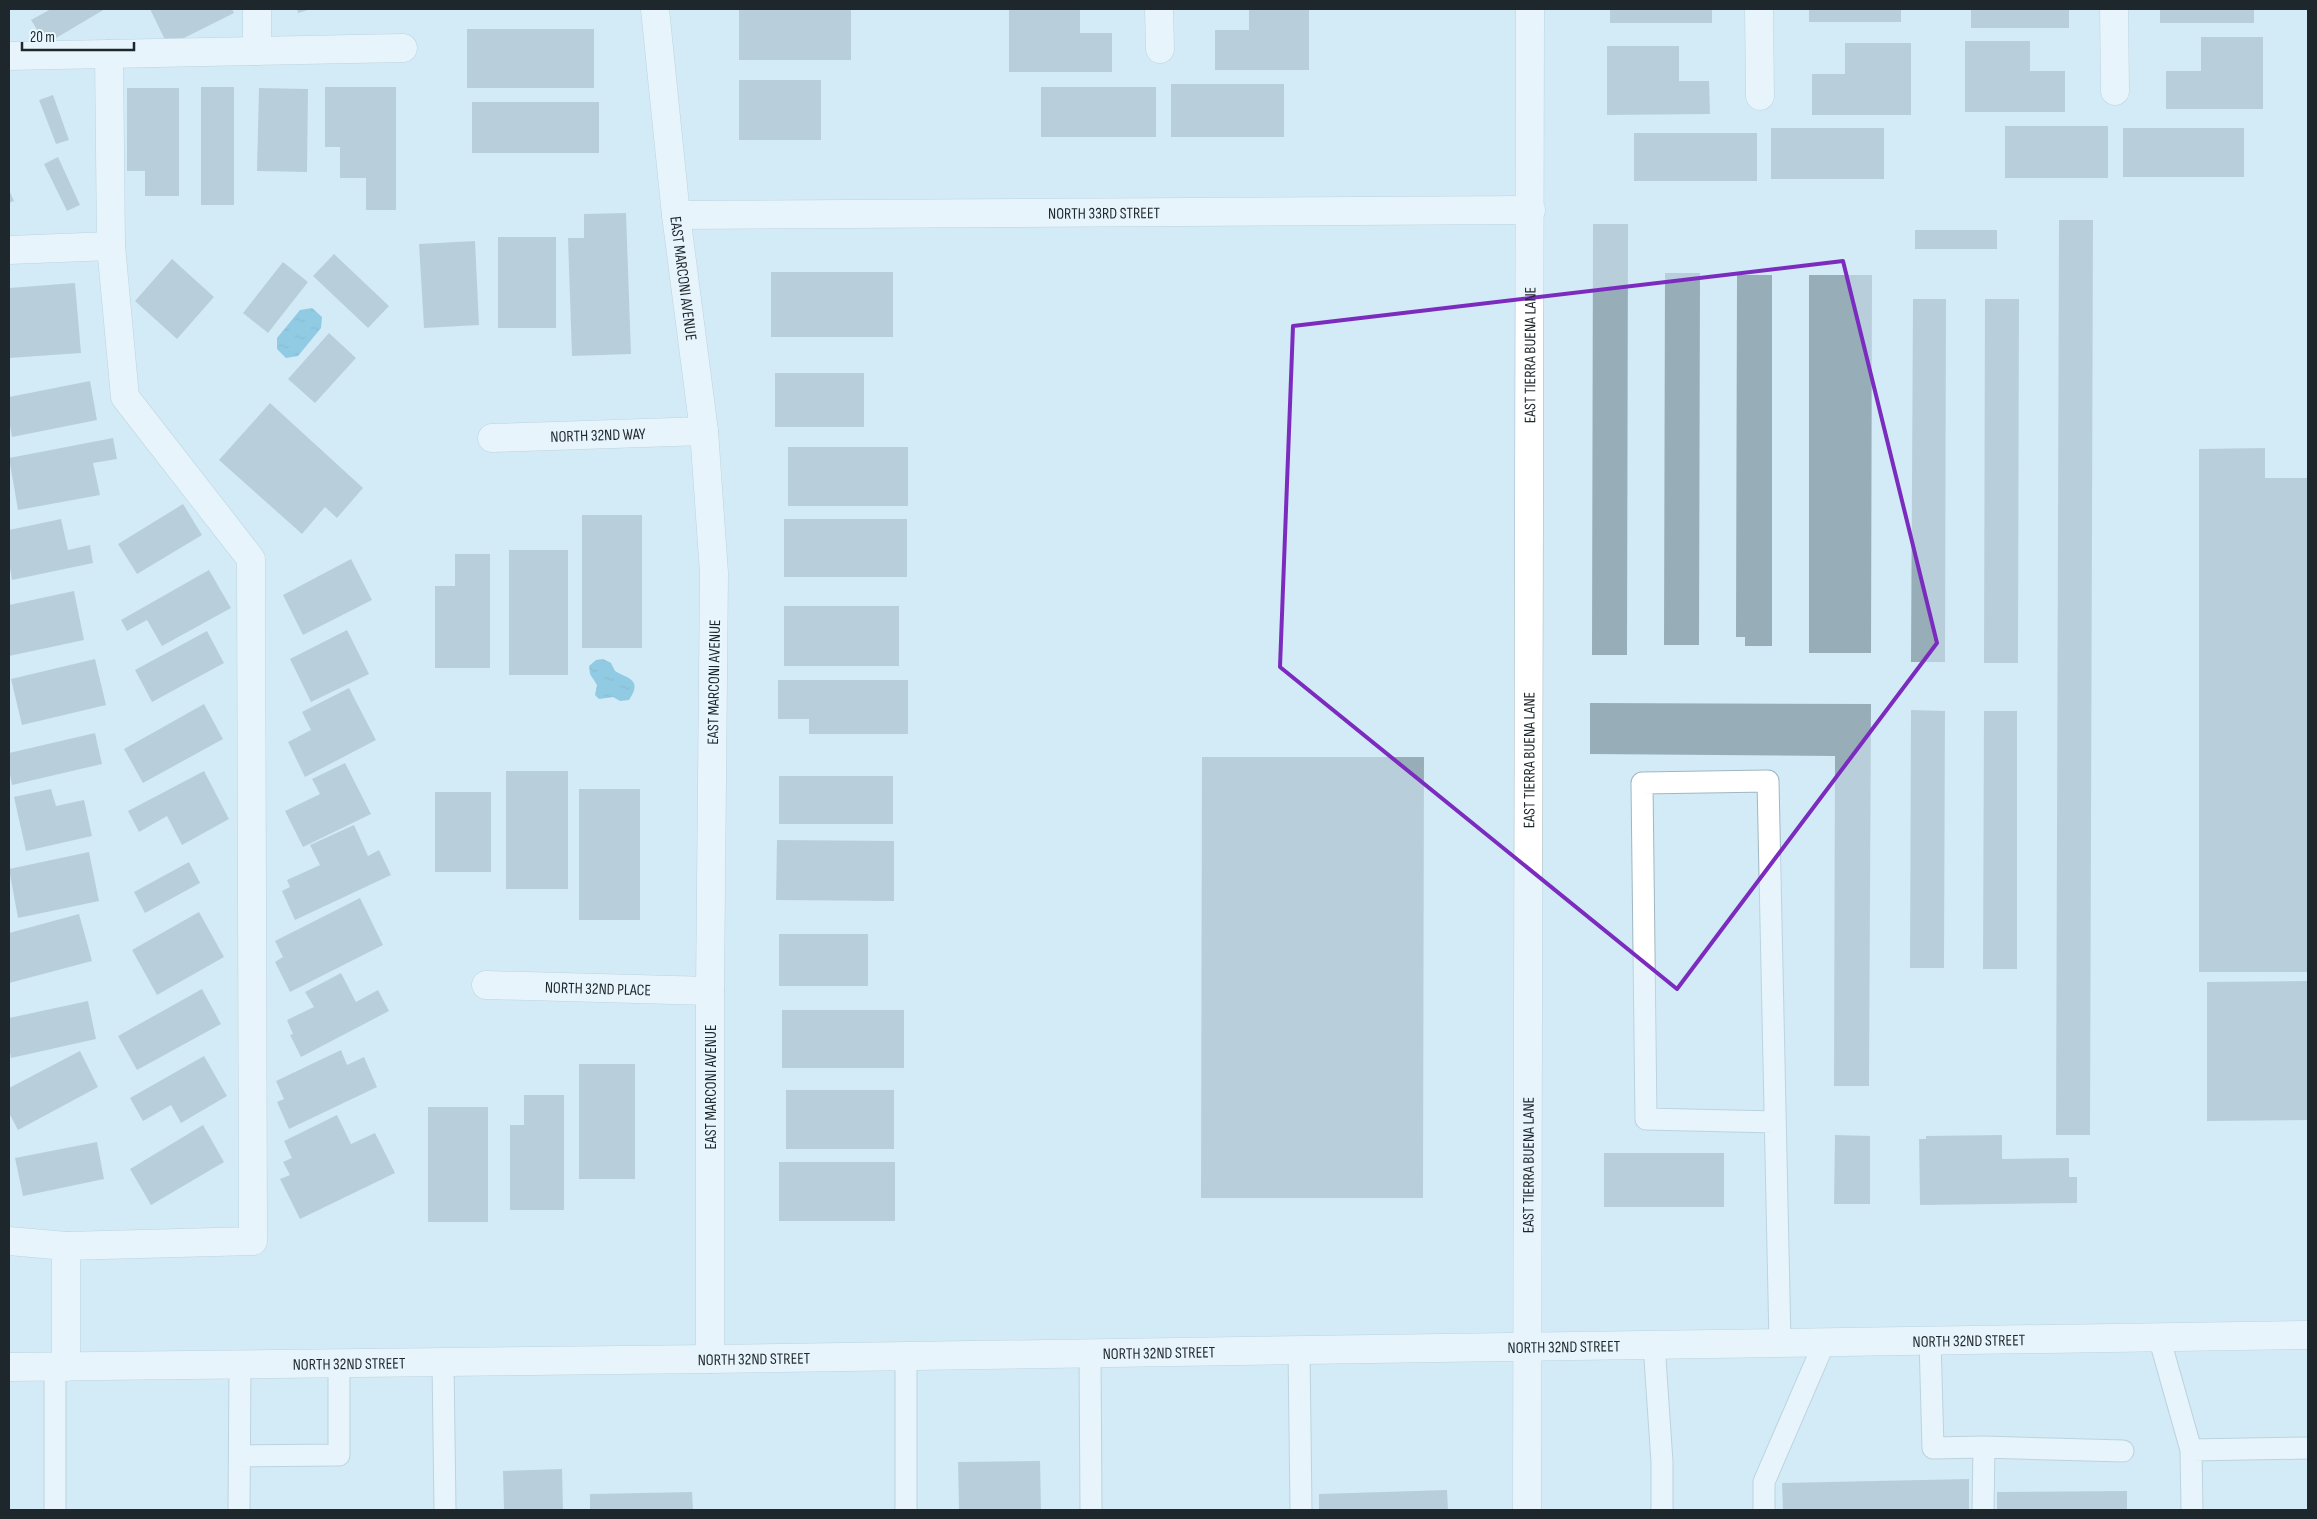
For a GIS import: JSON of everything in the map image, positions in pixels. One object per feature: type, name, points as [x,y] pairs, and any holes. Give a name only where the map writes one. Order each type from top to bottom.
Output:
[{"type":"street","points":[[257,51],[258,9]]},
{"type":"street","name":"EAST MARCONI AVENUE","points":[[656,9],[676,215],[704,431],[714,573],[710,991],[710,1359]]},
{"type":"street","points":[[1159,9],[1160,49]]},
{"type":"street","name":"EAST TIERRA BUENA LANE","points":[[1528,1510],[1530,9]]},
{"type":"street","points":[[1759,9],[1760,96]]},
{"type":"street","points":[[2114,9],[2115,91]]},
{"type":"street","points":[[9,56],[402,48]]},
{"type":"street","points":[[9,1241],[66,1246],[253,1241],[251,559],[125,397],[111,246],[109,54]]},
{"type":"street","name":"NORTH 33RD STREET","points":[[676,215],[1531,210]]},
{"type":"street","points":[[9,250],[111,246]]},
{"type":"street","name":"NORTH 32ND WAY","points":[[492,438],[704,431]]},
{"type":"street","name":"NORTH 32ND PLACE","points":[[486,985],[710,991]]},
{"type":"street","points":[[60,1367],[66,1246]]},
{"type":"street","name":"NORTH 32ND STREET","points":[[9,1367],[710,1359],[2308,1335]]},
{"type":"lane","points":[[1775,1122],[1646,1119],[1642,783],[1768,781],[1780,1342]]},
{"type":"lane","points":[[2159,1337],[2191,1450],[2192,1510]]},
{"type":"lane","points":[[1930,1340],[1933,1448],[1984,1447],[2123,1451]]},
{"type":"lane","points":[[1764,1510],[1764,1482],[1825,1342]]},
{"type":"lane","points":[[1654,1344],[1662,1462],[1662,1510]]},
{"type":"lane","points":[[1299,1349],[1301,1510]]},
{"type":"lane","points":[[1090,1352],[1090,1510]]},
{"type":"lane","points":[[906,1355],[906,1510]]},
{"type":"lane","points":[[443,1362],[445,1510]]},
{"type":"lane","points":[[239,1510],[240,1364]]},
{"type":"lane","points":[[240,1456],[339,1455],[339,1364]]},
{"type":"lane","points":[[55,1510],[60,1367]]},
{"type":"lane","points":[[1982,1510],[1984,1447]]},
{"type":"lane","points":[[2191,1450],[2308,1448]]},
{"type":"highlighted area","points":[[1843,261],[1937,643],[1677,989],[1280,667],[1293,326]]},
{"type":"water","points":[[312,308],[322,317],[321,328],[298,356],[286,358],[277,349],[277,338],[300,310]]},
{"type":"water","points":[[603,659],[611,663],[615,671],[629,678],[634,684],[635,688],[629,700],[620,701],[613,697],[599,699],[595,695],[597,685],[590,674],[589,666],[596,660]]},
{"type":"building","points":[[51,9],[105,9],[46,44],[31,20]]},
{"type":"building","points":[[150,9],[232,9],[234,13],[168,46]]},
{"type":"building","points":[[297,9],[311,9],[298,13]]},
{"type":"building","points":[[739,9],[851,9],[851,60],[739,60]]},
{"type":"building","points":[[1009,9],[1080,9],[1080,33],[1112,33],[1112,72],[1009,72]]},
{"type":"building","points":[[1249,9],[1309,9],[1309,70],[1215,70],[1215,30],[1249,30]]},
{"type":"building","points":[[1610,9],[1712,9],[1712,23],[1610,23]]},
{"type":"building","points":[[1809,9],[1901,9],[1901,22],[1809,22]]},
{"type":"building","points":[[1971,9],[2069,9],[2069,28],[1971,28]]},
{"type":"building","points":[[2160,9],[2254,9],[2254,23],[2160,23]]},
{"type":"building","points":[[467,29],[594,29],[594,88],[467,88]]},
{"type":"building","points":[[2201,37],[2263,37],[2263,109],[2166,109],[2166,71],[2201,71]]},
{"type":"building","points":[[1965,41],[2030,41],[2030,71],[2065,71],[2065,112],[1965,112]]},
{"type":"building","points":[[1845,43],[1911,43],[1911,115],[1812,115],[1812,74],[1845,74]]},
{"type":"building","points":[[1607,46],[1679,46],[1679,81],[1709,81],[1710,114],[1607,115]]},
{"type":"building","points":[[739,80],[821,80],[821,140],[739,140]]},
{"type":"building","points":[[1171,84],[1284,84],[1284,137],[1171,137]]},
{"type":"building","points":[[201,87],[234,87],[234,205],[201,205]]},
{"type":"building","points":[[325,87],[396,87],[396,210],[366,210],[366,178],[340,178],[340,147],[325,147]]},
{"type":"building","points":[[1041,87],[1156,87],[1156,137],[1041,137]]},
{"type":"building","points":[[127,88],[179,88],[179,196],[145,196],[145,171],[127,171]]},
{"type":"building","points":[[259,88],[308,89],[307,172],[257,171]]},
{"type":"building","points":[[53,95],[69,140],[56,144],[39,100]]},
{"type":"building","points":[[472,102],[599,102],[599,153],[472,153]]},
{"type":"building","points":[[2005,126],[2108,126],[2108,178],[2005,178]]},
{"type":"building","points":[[1771,128],[1884,128],[1884,179],[1771,179]]},
{"type":"building","points":[[2123,128],[2244,128],[2244,177],[2123,177]]},
{"type":"building","points":[[1634,133],[1757,133],[1757,181],[1634,181]]},
{"type":"building","points":[[58,157],[80,205],[67,211],[44,164]]},
{"type":"building","points":[[9,190],[14,201],[9,203]]},
{"type":"building","points":[[626,213],[631,354],[572,356],[568,238],[584,238],[584,214]]},
{"type":"building","points":[[2059,220],[2093,220],[2090,1135],[2056,1135]]},
{"type":"building","points":[[1593,224],[1628,224],[1627,655],[1592,655]]},
{"type":"building","points":[[1915,230],[1997,230],[1997,249],[1915,249]]},
{"type":"building","points":[[498,237],[556,237],[556,328],[498,328]]},
{"type":"building","points":[[475,241],[479,325],[424,328],[419,244]]},
{"type":"building","points":[[334,254],[389,306],[368,328],[313,276]]},
{"type":"building","points":[[172,259],[214,297],[177,339],[135,301]]},
{"type":"building","points":[[283,262],[308,282],[268,333],[243,313]]},
{"type":"building","points":[[771,272],[893,272],[893,337],[771,337]]},
{"type":"building","points":[[1665,273],[1700,273],[1699,645],[1664,645]]},
{"type":"building","points":[[1737,275],[1772,275],[1772,646],[1745,646],[1745,637],[1736,637]]},
{"type":"building","points":[[1809,275],[1872,275],[1871,653],[1809,653]]},
{"type":"building","points":[[75,283],[81,353],[9,358],[9,288]]},
{"type":"building","points":[[1913,299],[1946,299],[1945,662],[1911,662]]},
{"type":"building","points":[[1985,299],[2019,299],[2018,663],[1984,663]]},
{"type":"building","points":[[329,333],[356,358],[315,403],[288,379]]},
{"type":"building","points":[[775,373],[864,373],[864,427],[775,427]]},
{"type":"building","points":[[90,381],[97,420],[12,437],[9,420],[9,397]]},
{"type":"building","points":[[270,403],[363,488],[337,518],[325,507],[302,534],[219,460]]},
{"type":"building","points":[[113,438],[117,459],[93,463],[100,495],[18,510],[9,458]]},
{"type":"building","points":[[788,447],[908,447],[908,506],[788,506]]},
{"type":"building","points":[[2265,448],[2265,478],[2308,478],[2308,972],[2199,972],[2199,449]]},
{"type":"building","points":[[183,504],[202,535],[137,574],[118,544]]},
{"type":"building","points":[[582,515],[642,515],[642,648],[582,648]]},
{"type":"building","points":[[61,519],[68,550],[90,545],[93,563],[12,580],[9,562],[9,530]]},
{"type":"building","points":[[784,519],[907,519],[907,577],[784,577]]},
{"type":"building","points":[[509,550],[568,550],[568,675],[509,675]]},
{"type":"building","points":[[455,554],[490,554],[490,668],[435,668],[435,586],[455,586]]},
{"type":"building","points":[[351,559],[372,600],[303,635],[283,595]]},
{"type":"building","points":[[209,570],[231,608],[162,646],[147,620],[127,631],[121,620]]},
{"type":"building","points":[[74,591],[84,640],[9,656],[9,605]]},
{"type":"building","points":[[784,606],[899,606],[899,666],[784,666]]},
{"type":"building","points":[[347,630],[369,674],[311,702],[290,659]]},
{"type":"building","points":[[207,631],[224,663],[152,702],[135,670]]},
{"type":"building","points":[[95,659],[106,705],[22,725],[11,679]]},
{"type":"building","points":[[778,680],[908,680],[908,734],[809,734],[809,719],[778,719]]},
{"type":"building","points":[[349,688],[376,740],[305,777],[288,742],[311,730],[302,712]]},
{"type":"building","points":[[1590,703],[1871,704],[1869,1086],[1834,1086],[1835,756],[1590,754]]},
{"type":"building","points":[[204,704],[223,739],[143,783],[124,749]]},
{"type":"building","points":[[1911,710],[1945,711],[1944,968],[1910,968]]},
{"type":"building","points":[[1984,711],[2017,711],[2017,969],[1983,969]]},
{"type":"building","points":[[95,733],[102,764],[12,785],[9,753]]},
{"type":"building","points":[[1202,757],[1424,757],[1423,1198],[1201,1198]]},
{"type":"building","points":[[345,763],[371,814],[303,847],[285,811],[320,794],[312,779]]},
{"type":"building","points":[[204,771],[229,819],[182,845],[167,816],[139,832],[128,811]]},
{"type":"building","points":[[506,771],[568,771],[568,889],[506,889]]},
{"type":"building","points":[[779,776],[893,776],[893,824],[779,824]]},
{"type":"building","points":[[51,789],[56,806],[84,800],[92,836],[26,851],[14,797]]},
{"type":"building","points":[[579,789],[640,789],[640,920],[579,920]]},
{"type":"building","points":[[435,792],[491,792],[491,872],[435,872]]},
{"type":"building","points":[[354,825],[368,856],[379,850],[391,875],[295,920],[282,891],[290,887],[287,880],[320,865],[310,845]]},
{"type":"building","points":[[777,840],[894,841],[894,901],[776,900]]},
{"type":"building","points":[[89,852],[99,901],[18,918],[9,869]]},
{"type":"building","points":[[189,862],[200,883],[145,913],[134,892]]},
{"type":"building","points":[[360,898],[383,945],[290,992],[275,962],[283,957],[275,941]]},
{"type":"building","points":[[199,912],[224,957],[157,995],[132,950]]},
{"type":"building","points":[[79,914],[92,961],[9,983],[9,933]]},
{"type":"building","points":[[779,934],[868,934],[868,986],[779,986]]},
{"type":"building","points":[[341,973],[356,1002],[378,990],[389,1011],[301,1057],[290,1035],[293,1034],[287,1020],[314,1007],[305,992]]},
{"type":"building","points":[[2308,981],[2308,1120],[2207,1121],[2207,982]]},
{"type":"building","points":[[202,989],[221,1024],[137,1070],[118,1036]]},
{"type":"building","points":[[88,1001],[96,1039],[11,1058],[9,1018]]},
{"type":"building","points":[[782,1010],[904,1010],[904,1068],[782,1068]]},
{"type":"building","points":[[341,1050],[347,1065],[364,1057],[377,1087],[289,1129],[277,1102],[284,1099],[276,1081]]},
{"type":"building","points":[[80,1051],[98,1087],[18,1130],[9,1113],[9,1088]]},
{"type":"building","points":[[204,1056],[227,1096],[181,1123],[171,1105],[143,1121],[130,1098]]},
{"type":"building","points":[[579,1064],[635,1064],[635,1179],[579,1179]]},
{"type":"building","points":[[786,1090],[894,1090],[894,1149],[786,1149]]},
{"type":"building","points":[[524,1095],[564,1095],[564,1210],[510,1210],[510,1125],[524,1125]]},
{"type":"building","points":[[428,1107],[488,1107],[488,1222],[428,1222]]},
{"type":"building","points":[[337,1115],[351,1144],[375,1133],[395,1173],[300,1219],[280,1179],[290,1175],[283,1162],[292,1158],[284,1141]]},
{"type":"building","points":[[203,1125],[224,1162],[151,1205],[130,1169]]},
{"type":"building","points":[[1835,1135],[1870,1136],[1870,1204],[1834,1204]]},
{"type":"building","points":[[2002,1135],[2002,1159],[2069,1158],[2069,1177],[2077,1177],[2077,1203],[1920,1205],[1919,1139],[1926,1139],[1926,1136]]},
{"type":"building","points":[[97,1142],[104,1179],[23,1196],[15,1158]]},
{"type":"building","points":[[1604,1153],[1724,1153],[1724,1207],[1604,1207]]},
{"type":"building","points":[[779,1162],[895,1162],[895,1221],[779,1221]]},
{"type":"building","points":[[1040,1461],[1041,1510],[959,1510],[958,1462]]},
{"type":"building","points":[[562,1469],[563,1510],[504,1510],[503,1471]]},
{"type":"building","points":[[1969,1479],[1969,1510],[1783,1510],[1782,1483]]},
{"type":"building","points":[[1447,1490],[1448,1510],[1319,1510],[1319,1494]]},
{"type":"building","points":[[2127,1491],[2127,1510],[1997,1510],[1997,1492]]},
{"type":"building","points":[[692,1492],[693,1510],[590,1510],[590,1494]]}]
